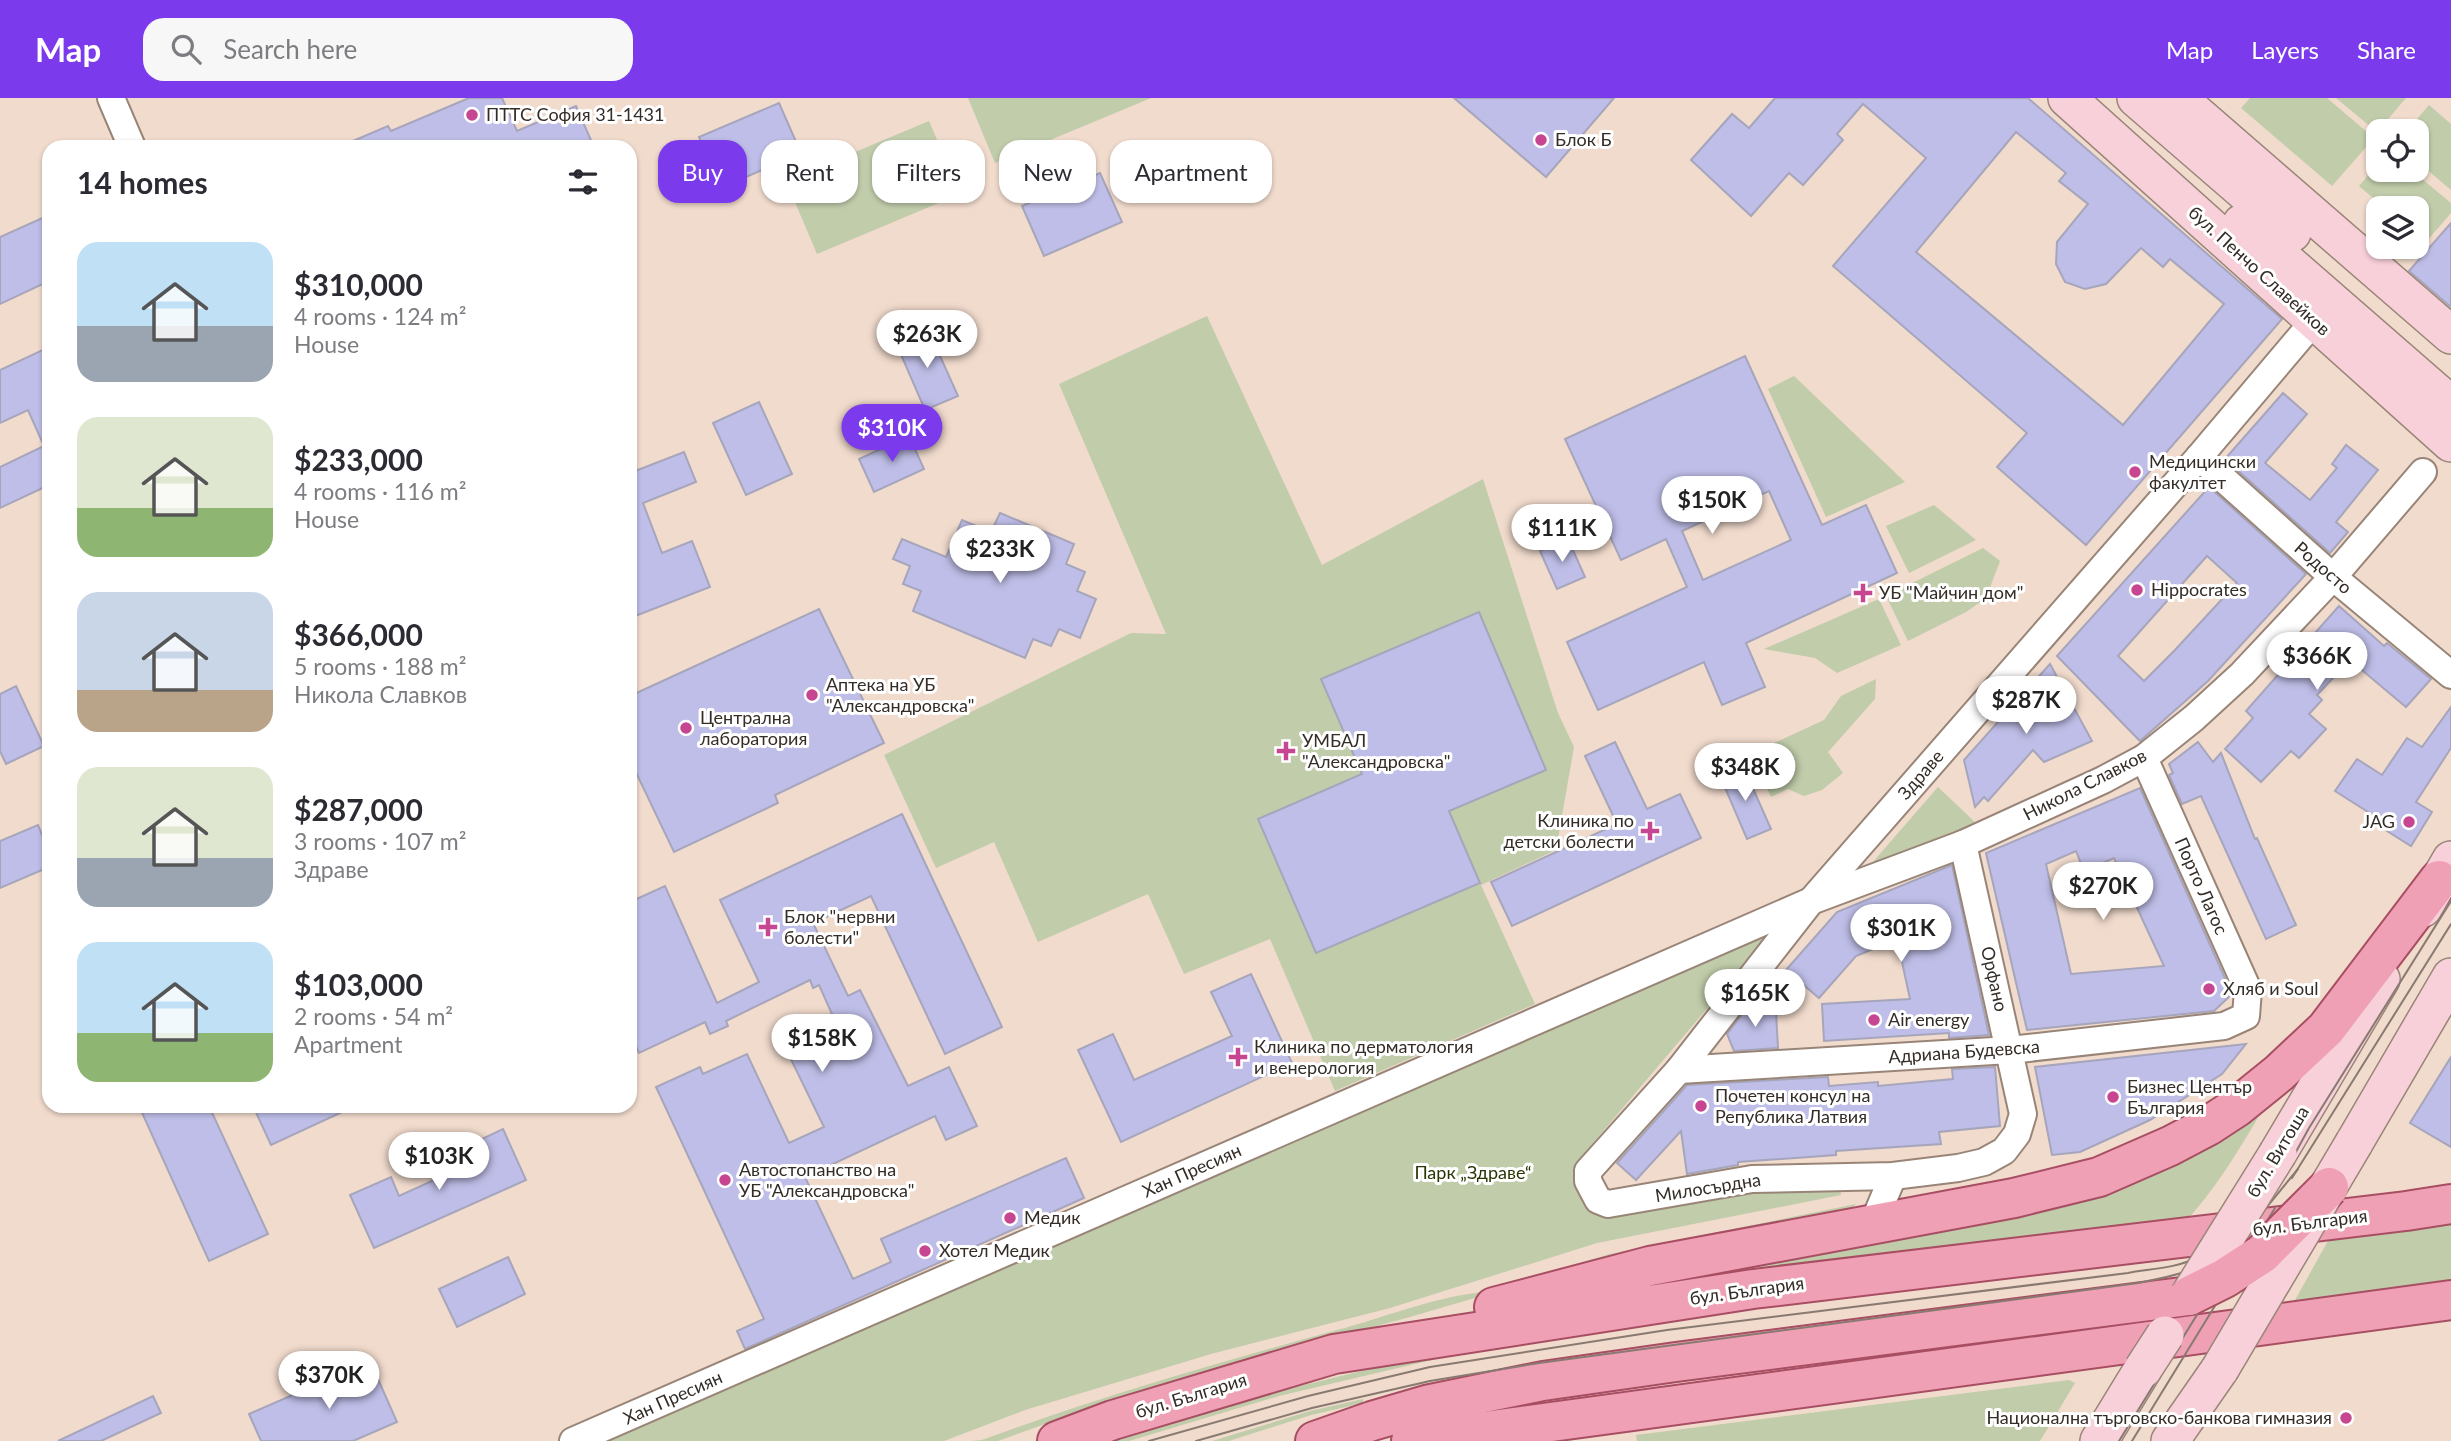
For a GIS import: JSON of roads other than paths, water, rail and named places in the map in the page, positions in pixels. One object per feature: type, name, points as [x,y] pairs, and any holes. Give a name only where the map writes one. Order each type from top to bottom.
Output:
[{"type":"main road","name":"бул. Пенчо Славейков","points":[[2067,98],[2451,443]]},
{"type":"main road","name":"бул. Пенчо Славейков","points":[[2099,98],[2451,405]]},
{"type":"main road","points":[[2136,98],[2451,371]]},
{"type":"main road","points":[[2186,101],[2451,335]]},
{"type":"main road","points":[[1334,1354],[1464,1315],[1650,1266],[2014,1198],[2099,1177],[2208,1126],[2279,1073],[2326,1029],[2445,870]]},
{"type":"main road","name":"бул. Витоша","points":[[2099,1441],[2298,1120],[2445,870]]},
{"type":"main road","points":[[2170,1441],[2220,1369],[2451,977]]},
{"type":"main road","points":[[1315,1441],[1430,1404],[1531,1384],[1789,1347],[2189,1296],[2225,1278],[2262,1254],[2329,1187]]},
{"type":"main road","name":"бул. България","points":[[1056,1441],[1113,1420],[1334,1354],[1753,1289],[2451,1204]]},
{"type":"main road","points":[[1411,1441],[2451,1300]]},
{"type":"street","points":[[111,98],[129,140]]},
{"type":"street","name":"Здраве","points":[[1588,1171],[1679,1070],[1811,901],[2199,457],[2314,321]]},
{"type":"street","name":"Родосто","points":[[2199,457],[2333,577],[2451,675]]},
{"type":"street","name":"Никола Славков","points":[[1811,901],[1964,844],[2103,780],[2144,758],[2194,718],[2242,674],[2333,577],[2423,472]]},
{"type":"street","name":"Порто Лагос","points":[[2144,758],[2248,990],[2246,1016]]},
{"type":"street","name":"Орфано","points":[[1964,844],[2023,1114]]},
{"type":"street","name":"Хан Пресиян","points":[[573,1441],[1811,901]]},
{"type":"street","name":"Адриана Будевска","points":[[1679,1070],[2010,1050],[2224,1027],[2246,1016]]},
{"type":"street","name":"Милосърдна","points":[[1588,1171],[1587,1181],[1592,1192],[1598,1200],[1608,1204],[1752,1179],[1893,1176],[1958,1168],[1984,1162],[2004,1151],[2018,1134],[2023,1114]]},
{"type":"street","points":[[1873,1224],[1893,1176]]},
{"type":"tram line","points":[[2286,1170],[2309,1128],[2451,901]]},
{"type":"tram line","points":[[2292,1178],[2451,924]]},
{"type":"tram line","points":[[1149,1441],[1308,1396],[1430,1367],[1667,1330],[2128,1273],[2180,1264],[2196,1258],[2222,1239],[2247,1214],[2291,1161]]},
{"type":"tram line","points":[[1196,1441],[1312,1408],[1430,1381],[1539,1363],[2138,1283],[2173,1275],[2207,1263],[2231,1246],[2298,1169]]},
{"type":"tram line","points":[[2132,1441],[2275,1208]]},
{"type":"tram line","points":[[2119,1441],[2242,1242]]},
{"type":"place","name":"ПТТС София 31-1431","points":[[472,115]]},
{"type":"place","name":"Блок Б","points":[[1541,140]]},
{"type":"place","name":"Медицински факултет","points":[[2135,472]]},
{"type":"place","name":"Hippocrates","points":[[2137,590]]},
{"type":"place","name":"УБ \"Майчин дом\"","points":[[1863,593]]},
{"type":"place","name":"Аптека на УБ \"Александровска\"","points":[[812,695]]},
{"type":"place","name":"Централна лаборатория","points":[[686,728]]},
{"type":"place","name":"УМБАЛ \"Александровска\"","points":[[1286,751]]},
{"type":"place","name":"JAG","points":[[2409,822]]},
{"type":"place","name":"Клиника по детски болести","points":[[1650,831]]},
{"type":"place","name":"Блок \"нервни болести\"","points":[[768,927]]},
{"type":"place","name":"Хляб и Soul","points":[[2209,989]]},
{"type":"place","name":"Air energy","points":[[1874,1020]]},
{"type":"place","name":"Клиника по дерматология и венерология","points":[[1238,1057]]},
{"type":"place","name":"Бизнес Център България","points":[[2113,1097]]},
{"type":"place","name":"Почетен консул на Република Латвия","points":[[1701,1106]]},
{"type":"place","name":"Автостопанство на УБ \"Александровска\"","points":[[725,1180]]},
{"type":"place","name":"Медик","points":[[1010,1218]]},
{"type":"place","name":"Хотел Медик","points":[[925,1251]]},
{"type":"place","name":"Национална търговско-банкова гимназия","points":[[2346,1418]]},
{"type":"park label","name":"Парк „Здраве“","points":[[1473,1173]]}]
